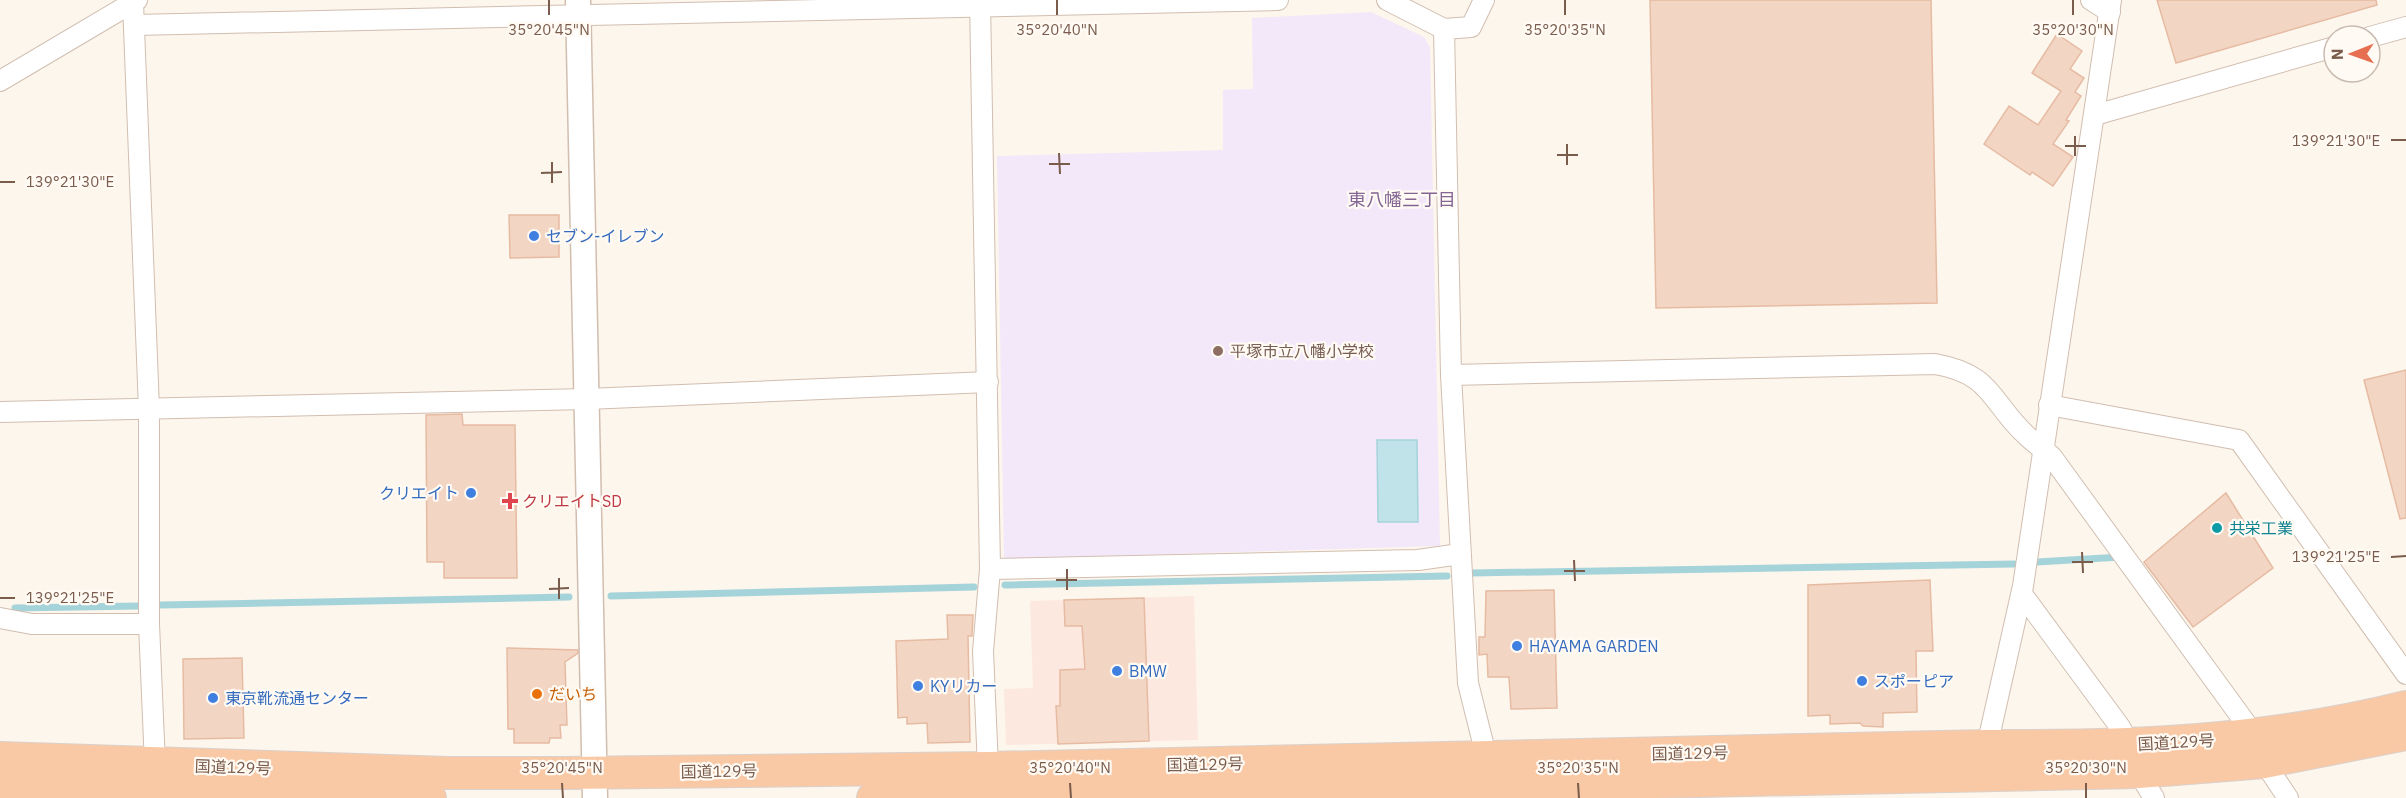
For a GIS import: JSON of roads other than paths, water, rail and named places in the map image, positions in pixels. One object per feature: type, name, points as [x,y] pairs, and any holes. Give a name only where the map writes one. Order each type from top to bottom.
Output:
[{"type":"highway","name":"国道129号","points":[[2260,749],[2314,727],[2406,706]]},
{"type":"highway","name":"国道129号","points":[[0,759],[448,773],[595,786],[989,788],[1493,780],[2134,758],[2260,749],[2406,734]]},
{"type":"highway","name":"国道129号","points":[[1493,780],[1988,746],[2134,758]]},
{"type":"highway","name":"国道129号","points":[[0,786],[430,798]]},
{"type":"highway","name":"国道129号","points":[[873,798],[989,788]]},
{"type":"street","points":[[135,25],[578,8],[1278,0]]},
{"type":"street","points":[[1387,0],[1444,29],[1471,27],[1484,0]]},
{"type":"street","points":[[1988,746],[2022,594],[2095,115],[2110,6],[2091,0]]},
{"type":"street","points":[[135,1],[149,409],[149,624],[155,765]]},
{"type":"street","points":[[0,81],[135,1]]},
{"type":"street","points":[[980,3],[990,569],[983,651],[989,788]]},
{"type":"street","points":[[578,8],[595,786]]},
{"type":"street","points":[[2382,34],[2406,27]]},
{"type":"street","points":[[1444,29],[1451,375],[1468,683],[1493,780]]},
{"type":"street","points":[[2095,115],[2322,50]]},
{"type":"street","points":[[1451,375],[1935,364],[1960,368],[1983,383],[2027,436],[2043,448],[2260,749],[2288,798]]},
{"type":"street","points":[[0,412],[587,399],[988,382]]},
{"type":"street","points":[[2049,405],[2239,440],[2406,674]]},
{"type":"street","points":[[990,569],[1418,560],[1460,554]]},
{"type":"street","points":[[2022,594],[2032,604],[2114,717],[2154,798]]},
{"type":"street","points":[[0,618],[32,624],[149,624]]},
{"type":"water","points":[[1377,440],[1417,440],[1418,522],[1378,522]]},
{"type":"waterway","points":[[2037,562],[2121,557]]},
{"type":"waterway","points":[[1472,573],[2014,564]]},
{"type":"waterway","points":[[1005,585],[1447,576]]},
{"type":"waterway","points":[[611,596],[974,587]]},
{"type":"waterway","points":[[161,605],[569,597]]},
{"type":"waterway","points":[[15,608],[138,606]]},
{"type":"place","name":"セブン-イレブン","points":[[534,236]]},
{"type":"place","name":"平塚市立八幡小学校","points":[[1218,351]]},
{"type":"place","name":"クリエイト","points":[[471,493]]},
{"type":"place","name":"クリエイトSD","points":[[510,501]]},
{"type":"place","name":"共栄工業","points":[[2217,528]]},
{"type":"place","name":"HAYAMA GARDEN","points":[[1517,646]]},
{"type":"place","name":"BMW","points":[[1117,671]]},
{"type":"place","name":"スポーピア","points":[[1862,681]]},
{"type":"place","name":"KYリカー","points":[[918,686]]},
{"type":"place","name":"だいち","points":[[537,694]]},
{"type":"place","name":"東京靴流通センター","points":[[213,698]]},
{"type":"district","name":"東八幡三丁目","points":[[1402,199]]}]
